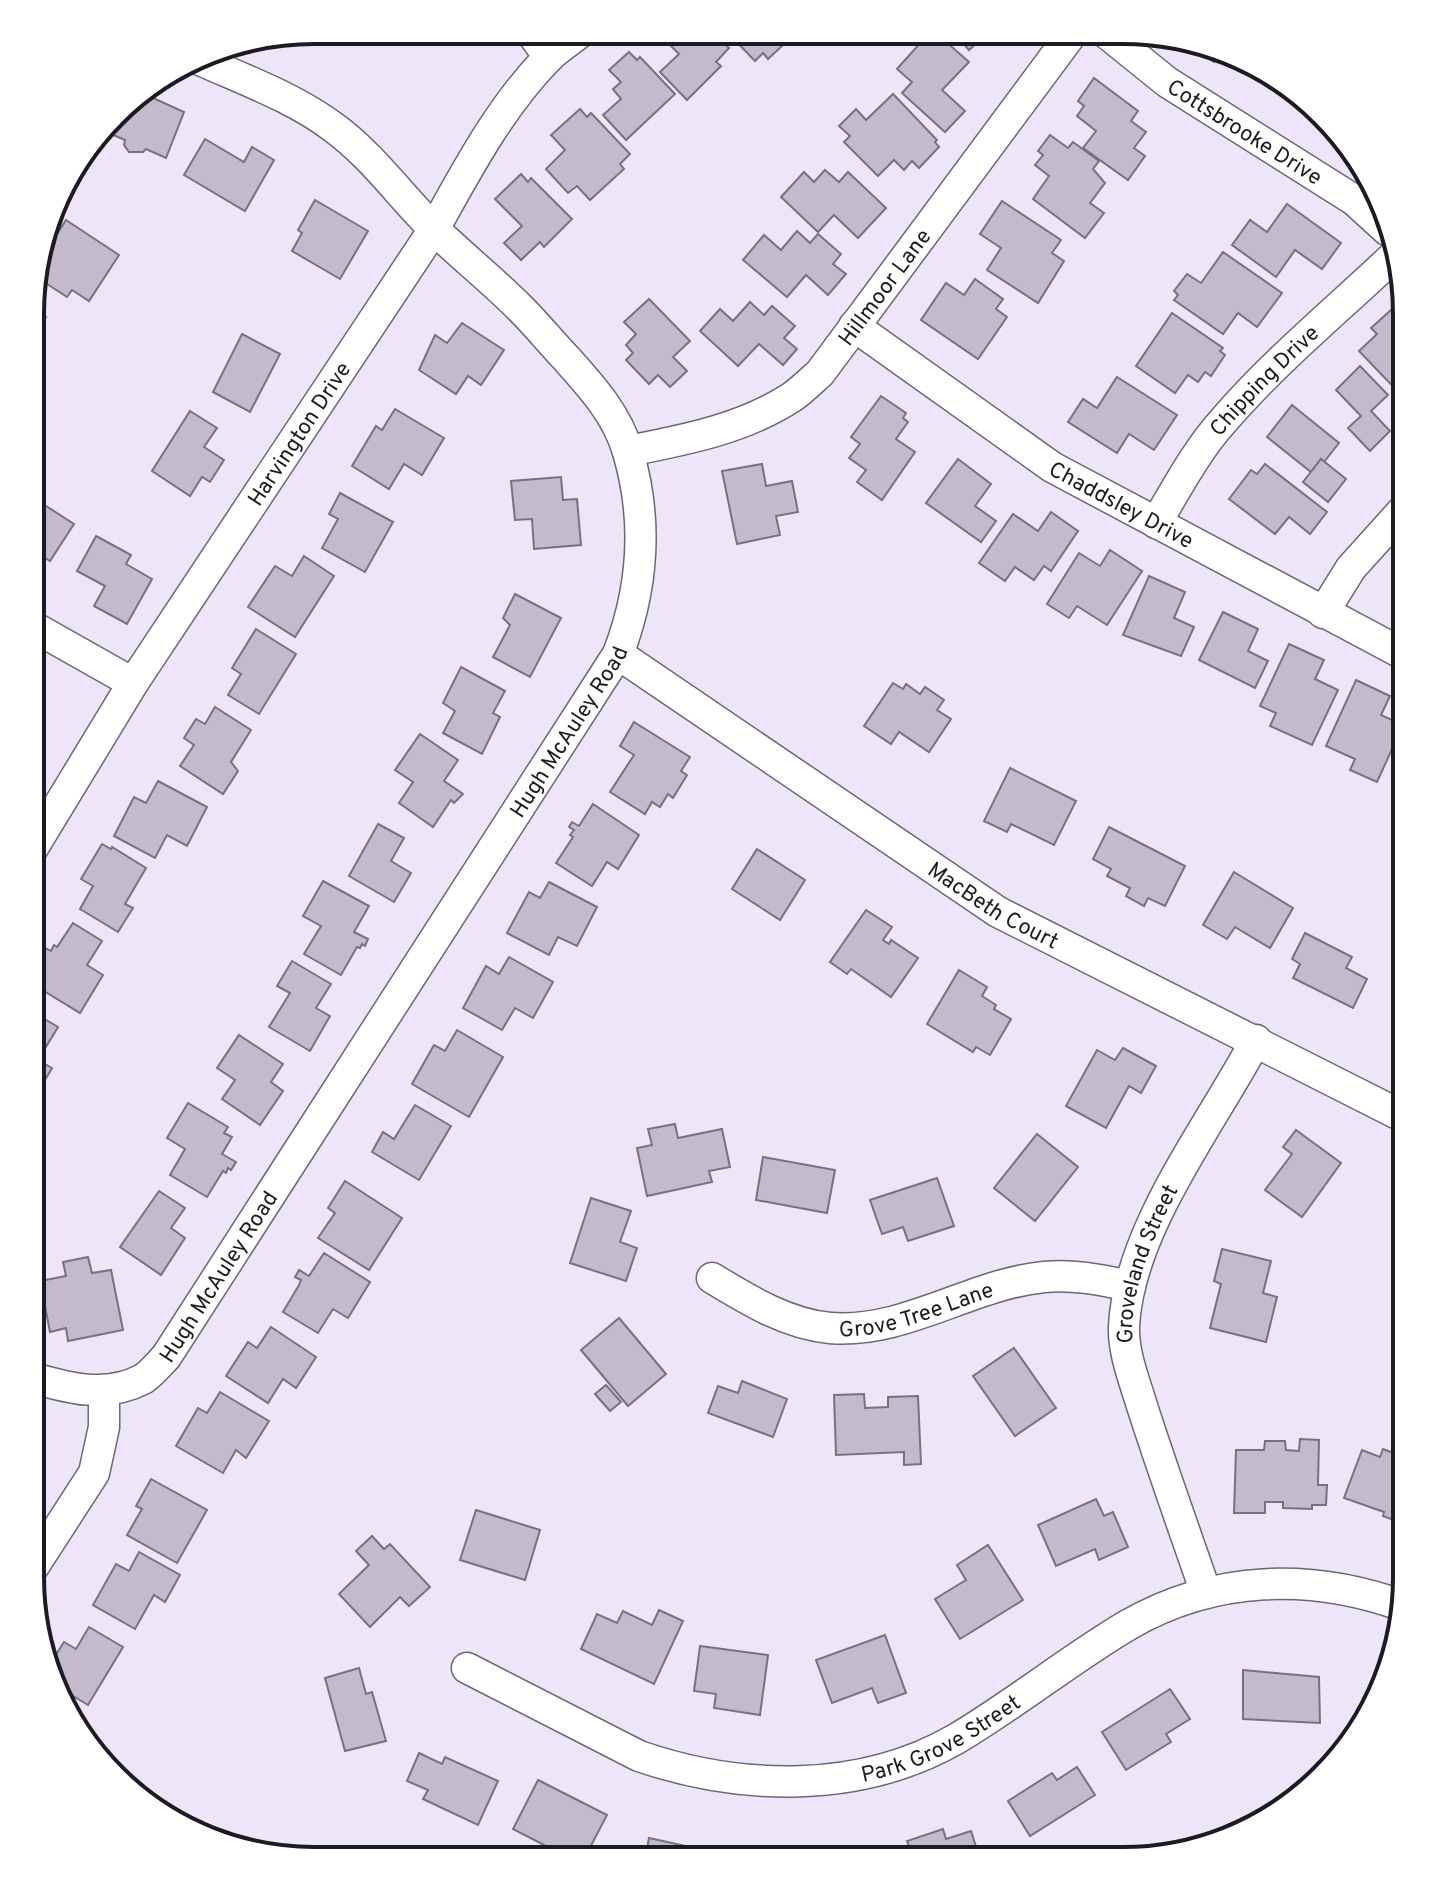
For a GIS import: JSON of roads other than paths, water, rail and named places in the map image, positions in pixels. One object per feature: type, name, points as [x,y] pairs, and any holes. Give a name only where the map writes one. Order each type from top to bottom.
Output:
[{"type":"street","name":"Hillmoor Lane","points":[[628,451],[704,434],[753,418],[792,396],[820,373],[1064,44]]},
{"type":"street","name":"Cottsbrooke Drive","points":[[1120,44],[1167,82],[1354,200],[1375,219]]},
{"type":"street","points":[[540,45],[549,57]]},
{"type":"street","name":"Harvington Drive","points":[[44,830],[133,683],[434,229],[477,152],[516,96],[549,57],[565,45]]},
{"type":"street","name":"Hugh McAuley Road","points":[[44,1381],[104,1392],[144,1378],[166,1357],[618,654],[630,623],[641,561],[640,511],[628,451],[599,394],[519,307],[434,229],[336,128],[302,106],[211,65]]},
{"type":"street","name":"Chipping Drive","points":[[1156,523],[1195,457],[1222,421],[1388,262]]},
{"type":"street","name":"Chaddsley Drive","points":[[854,326],[1052,467],[1393,649]]},
{"type":"street","points":[[1323,613],[1351,568],[1393,522]]},
{"type":"street","points":[[44,633],[133,683]]},
{"type":"street","name":"MacBeth Court","points":[[618,654],[998,912],[1392,1111]]},
{"type":"street","name":"Groveland Street","points":[[1206,1593],[1128,1360],[1124,1327],[1134,1268],[1163,1203],[1256,1040]]},
{"type":"street","name":"Grove Tree Lane","points":[[712,1278],[782,1316],[831,1328],[869,1327],[1042,1277],[1092,1278],[1130,1286]]},
{"type":"street","points":[[44,1550],[94,1473],[104,1427],[104,1392]]},
{"type":"street","name":"Park Grove Street","points":[[467,1668],[639,1756],[665,1765],[735,1779],[806,1782],[901,1763],[955,1739],[1132,1623],[1206,1593],[1264,1584],[1328,1585],[1368,1593],[1391,1602]]}]
